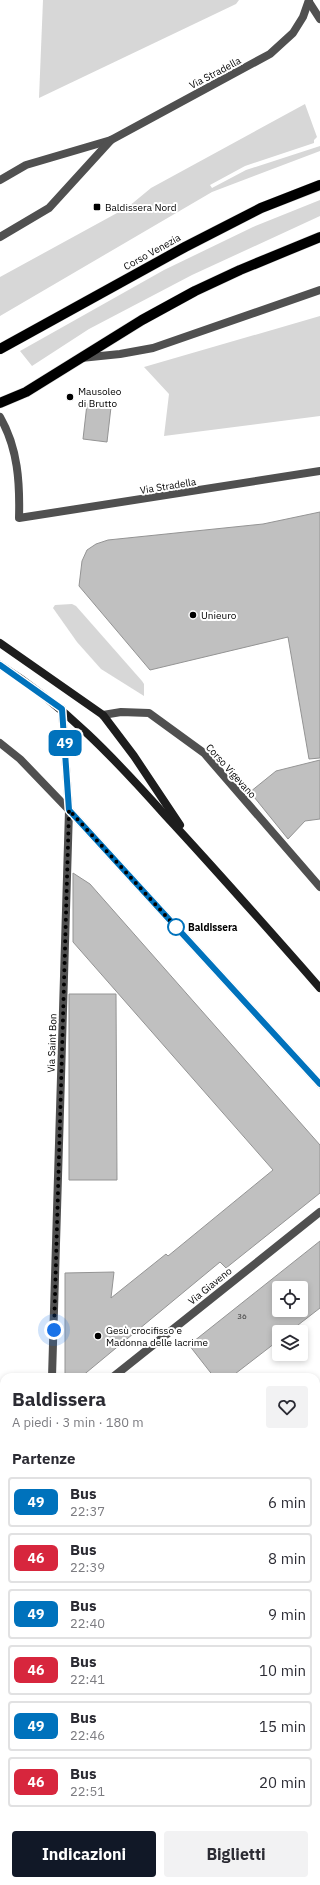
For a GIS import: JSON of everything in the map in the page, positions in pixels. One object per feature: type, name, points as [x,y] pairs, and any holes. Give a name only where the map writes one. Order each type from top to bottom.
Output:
[{"type":"main road","name":"Corso Venezia","points":[[0,349],[185,247],[254,212],[320,185]]},
{"type":"main road","points":[[0,403],[26,392],[78,358],[195,291],[240,270],[320,237]]},
{"type":"main road","points":[[0,643],[103,715],[134,756],[193,845]]},
{"type":"main road","points":[[0,665],[62,709],[120,765],[320,988]]},
{"type":"street","name":"Via Stradella","points":[[309,1],[320,19]]},
{"type":"street","name":"Via Stradella","points":[[0,180],[26,165],[111,140],[270,54],[293,33],[303,17],[309,1]]},
{"type":"street","name":"Via Stradella","points":[[0,237],[48,208],[111,140]]},
{"type":"street","points":[[78,358],[120,354],[153,348],[320,290]]},
{"type":"street","name":"Via Stradella","points":[[0,417],[14,452],[20,485],[20,518],[320,471]]},
{"type":"street","name":"Via Saint Bon","points":[[52,1373],[69,810],[62,709]]},
{"type":"street","name":"Corso Vigevano","points":[[103,715],[120,712],[149,713],[204,753],[320,887]]},
{"type":"street","points":[[0,743],[20,759],[69,810],[320,1084]]},
{"type":"street","name":"Via Giaveno","points":[[118,1373],[320,1212]]},
{"type":"shaded area","points":[[43,0],[239,0],[236,4],[39,98]]},
{"type":"shaded area","points":[[305,104],[317,137],[314,140],[314,143],[245,166],[210,185],[212,188],[246,170],[320,146],[320,151],[212,192],[0,316],[0,277],[128,207],[151,188]]},
{"type":"shaded area","points":[[320,200],[320,216],[192,275],[89,329],[32,366],[20,351],[164,270],[253,227]]},
{"type":"shaded area","points":[[320,316],[320,416],[164,436],[169,394],[144,367]]},
{"type":"shaded area","points":[[72,604],[76,606],[142,681],[144,684],[144,696],[101,669],[77,642],[53,608],[55,605]]},
{"type":"building","points":[[87,404],[111,407],[107,442],[83,439]]},
{"type":"building","name":"Unieuro","points":[[320,512],[320,758],[309,759],[288,637],[150,670],[79,586],[82,561],[87,550],[96,544],[108,540],[263,524]]},
{"type":"building","points":[[320,760],[320,819],[305,821],[288,839],[250,792],[276,771]]},
{"type":"building","points":[[73,873],[90,884],[320,1145],[320,1193],[226,1268],[220,1262],[86,1373],[65,1373],[65,1273],[114,1272],[111,1298],[166,1254],[168,1256],[273,1170],[73,942]]},
{"type":"building","points":[[69,994],[116,994],[117,1180],[69,1180]]},
{"type":"building","points":[[320,1241],[320,1308],[298,1325],[272,1325],[272,1345],[236,1373],[211,1373],[189,1345]]},
{"type":"bus line","name":"49","points":[[0,665],[62,709],[68,774],[69,810],[320,1084]]},
{"type":"place","name":"Baldissera Nord","points":[[97,207]]},
{"type":"place","name":"Mausoleo di Brutto","points":[[70,397]]},
{"type":"place","name":"Unieuro","points":[[193,615]]},
{"type":"place","name":"Baldissera","points":[[176,927]]},
{"type":"place","name":"Gesù crocifisso e Madonna delle lacrime","points":[[98,1336]]},
{"type":"route","points":[[54,1330],[69,810],[176,927]]}]
